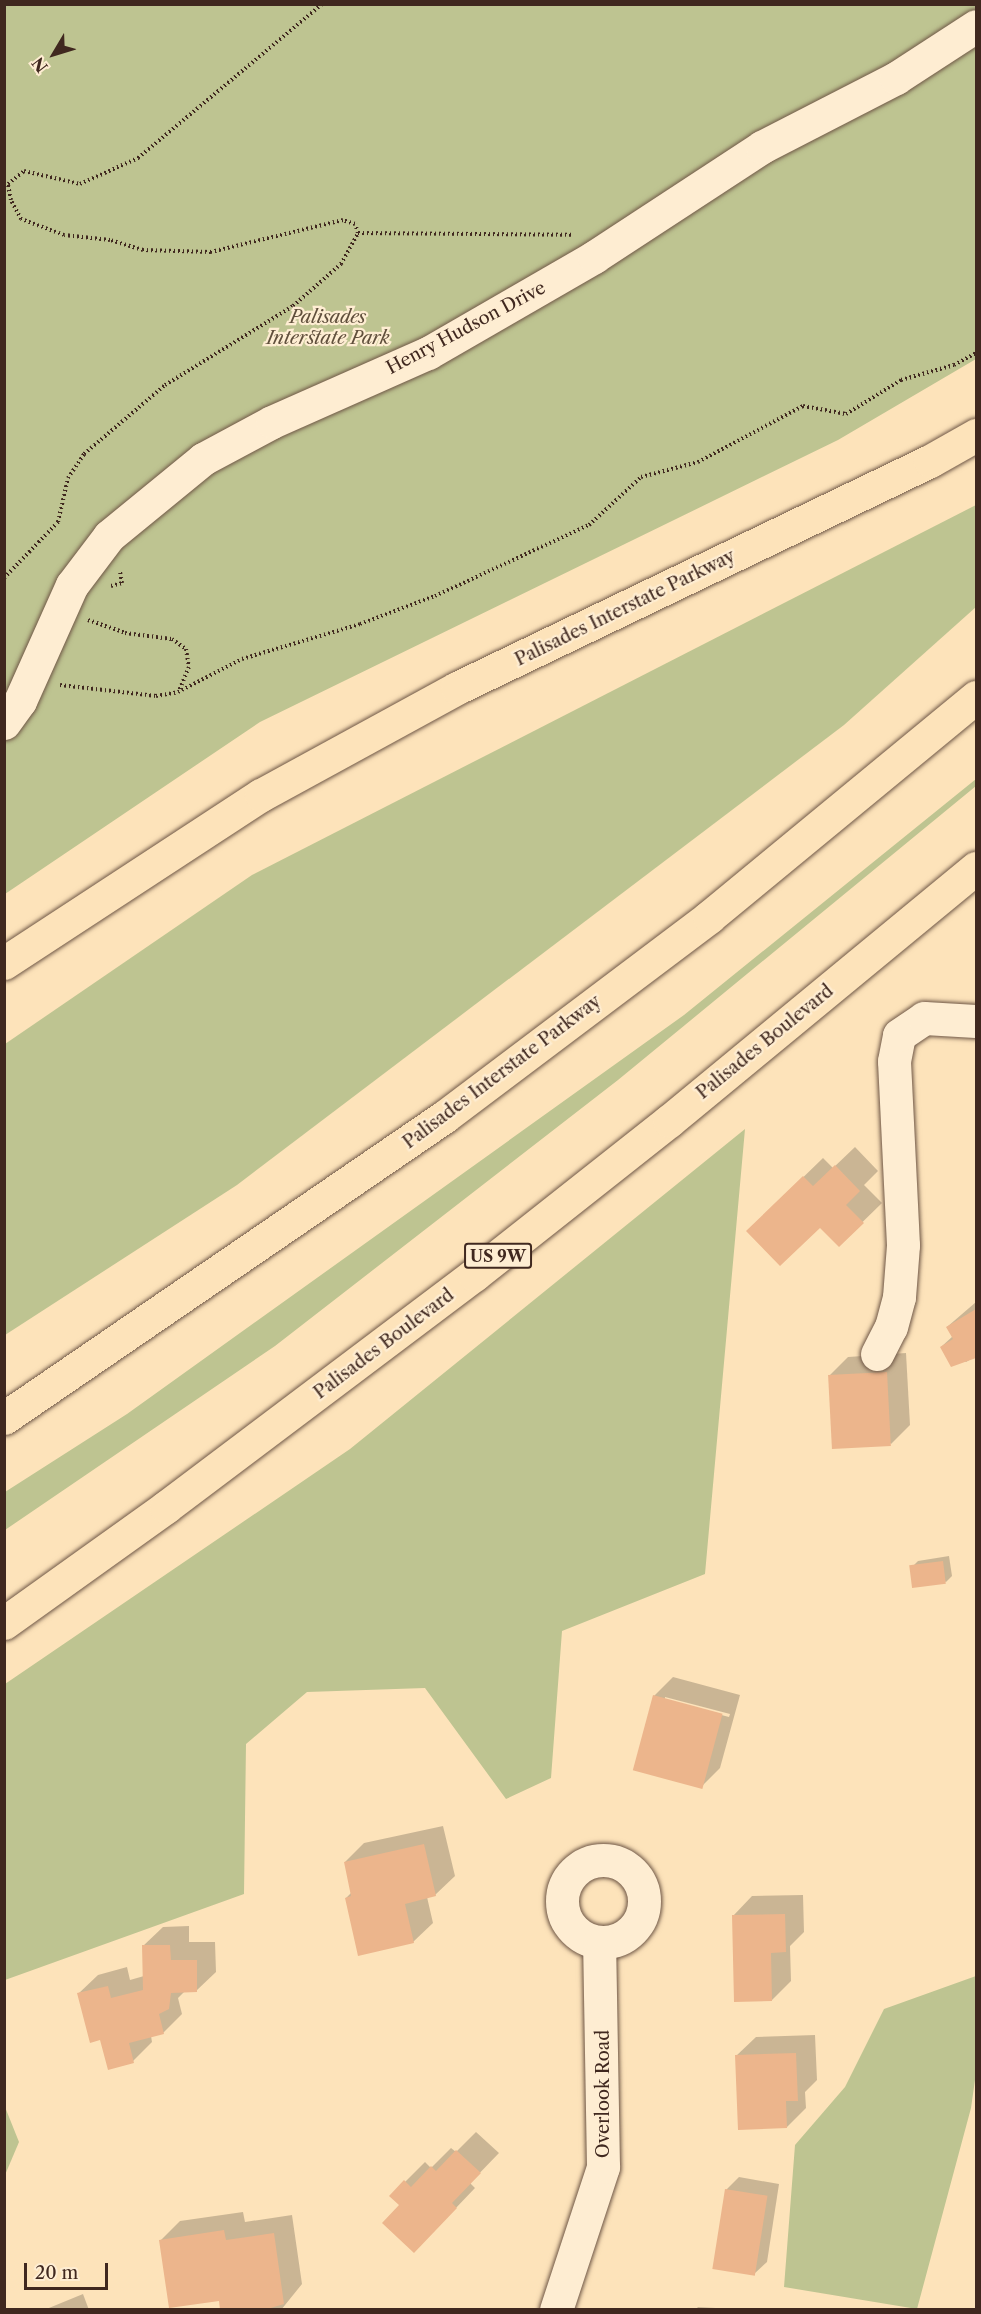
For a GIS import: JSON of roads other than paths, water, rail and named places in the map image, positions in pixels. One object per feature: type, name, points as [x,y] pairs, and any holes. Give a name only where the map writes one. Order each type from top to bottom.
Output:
[{"type":"main road","name":"Palisades Interstate Parkway","points":[[4,963],[261,795],[447,693],[930,461],[976,435]]},
{"type":"main road","name":"Palisades Interstate Parkway","points":[[4,1418],[444,1117],[709,918],[976,697]]},
{"type":"main road","name":"Palisades Boulevard","points":[[4,1623],[166,1508],[465,1282],[669,1121],[976,868]]},
{"type":"street","name":"Henry Hudson Drive","points":[[4,723],[30,679],[72,585],[109,536],[203,459],[272,422],[428,353],[594,257],[762,147],[896,78],[976,26]]},
{"type":"street","points":[[877,1354],[891,1328],[898,1297],[903,1245],[894,1061],[900,1035],[924,1018],[976,1021]]},
{"type":"street","name":"Overlook Road","points":[[549,2306],[589,2219],[603,2167],[599,1942]]},
{"type":"park label","name":"Palisades Interstate Park","points":[[328,328]]}]
